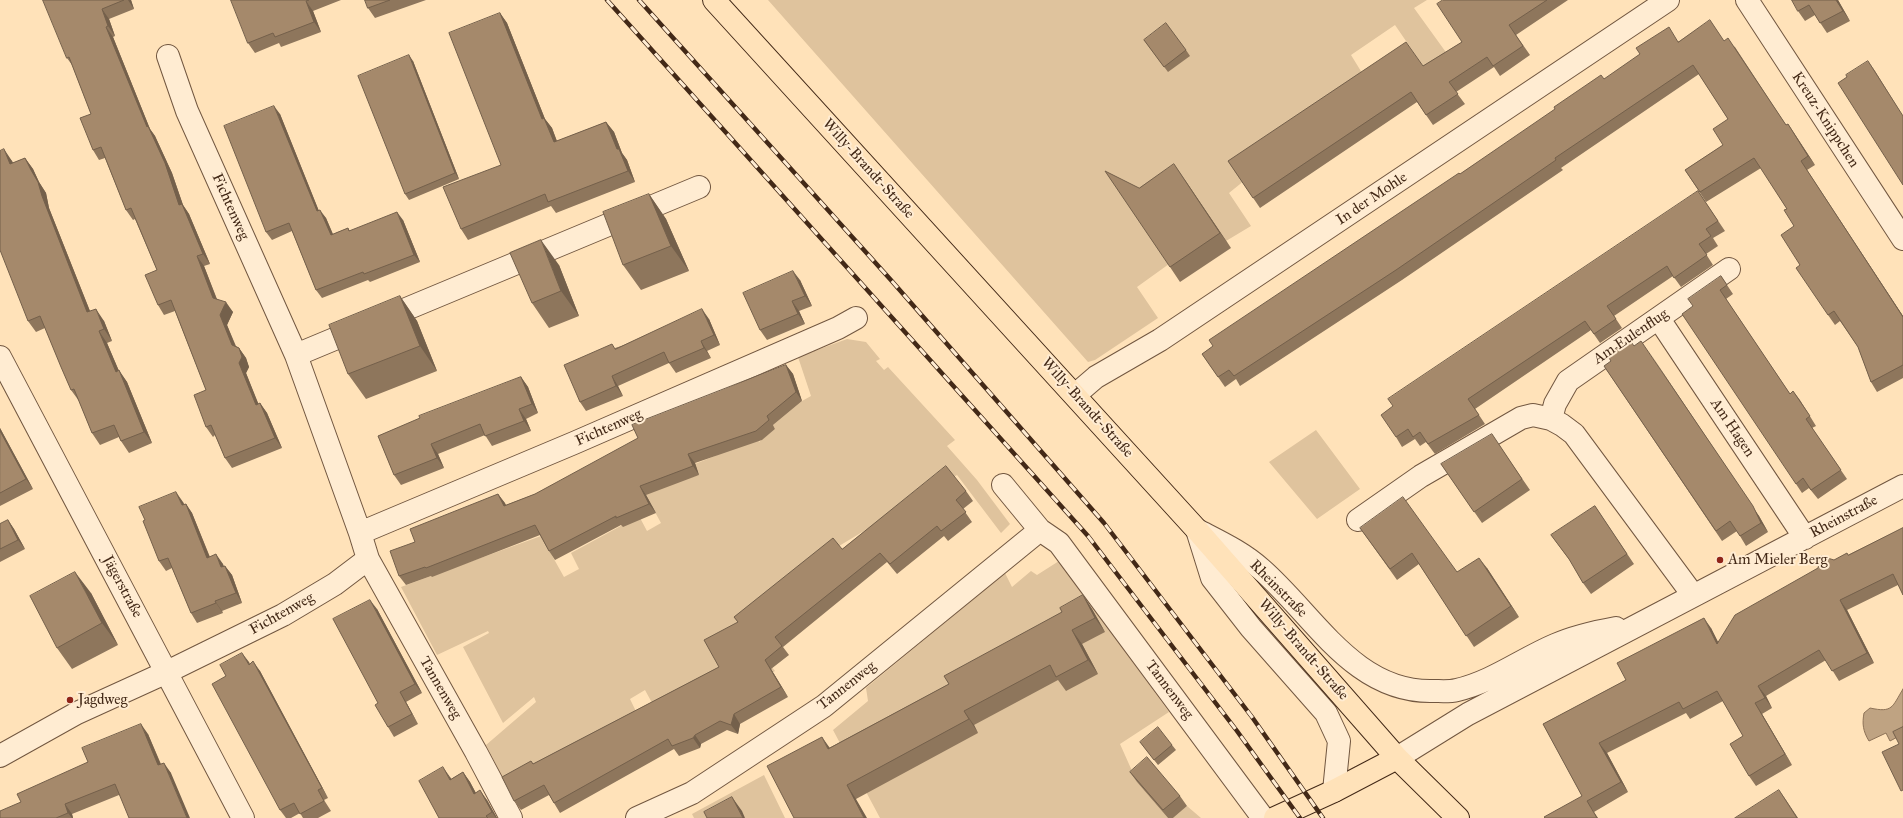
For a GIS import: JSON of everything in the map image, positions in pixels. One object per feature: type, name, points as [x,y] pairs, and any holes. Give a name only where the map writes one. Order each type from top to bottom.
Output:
[{"type":"main road","name":"Willy-Brandt-Straße","points":[[714,0],[1197,530],[1397,758],[1458,818]]},
{"type":"main road","points":[[1275,818],[1334,791],[1397,758]]},
{"type":"street","name":"In der Mohle","points":[[1074,395],[1096,377],[1160,340],[1668,0]]},
{"type":"street","name":"Kreuz-Knippchen","points":[[1747,0],[1903,240]]},
{"type":"street","name":"Fichtenweg","points":[[167,672],[282,615],[335,584],[368,559],[296,355],[187,111],[168,56]]},
{"type":"street","points":[[296,355],[699,187]]},
{"type":"street","name":"Am Eulenflug","points":[[1551,419],[1555,404],[1568,381],[1660,319],[1729,269]]},
{"type":"street","name":"Fichtenweg","points":[[360,533],[574,443],[838,328],[856,318]]},
{"type":"street","name":"Am Hagen","points":[[1660,319],[1805,538]]},
{"type":"street","name":"Jägerstraße","points":[[0,357],[243,818]]},
{"type":"street","points":[[1358,520],[1421,476],[1521,418],[1533,415],[1551,419],[1574,434],[1693,595]]},
{"type":"street","name":"Tannenweg","points":[[1003,485],[1040,530],[1059,542],[1263,818]]},
{"type":"street","name":"Rheinstraße","points":[[1397,758],[1468,714],[1903,486]]},
{"type":"street","name":"Tannenweg","points":[[638,818],[692,793],[824,706],[1040,530]]},
{"type":"street","points":[[1197,530],[1212,578],[1252,628],[1326,713],[1339,741],[1334,791]]},
{"type":"street","name":"Rheinstraße","points":[[1197,530],[1239,551],[1262,570],[1344,653],[1371,676],[1394,686],[1416,691],[1455,691],[1478,684],[1554,645],[1578,635],[1637,625]]},
{"type":"street","name":"Tannenweg","points":[[368,559],[469,739],[511,818]]},
{"type":"street","points":[[0,756],[77,713],[167,672]]},
{"type":"shaded area","points":[[768,0],[1427,0],[1414,8],[1453,62],[1430,76],[1395,25],[1351,55],[1367,81],[1229,193],[1251,226],[1226,241],[1185,180],[1169,264],[1137,287],[1158,318],[1095,360],[1088,362]]},
{"type":"shaded area","points":[[847,339],[866,342],[880,359],[876,361],[884,370],[888,367],[955,440],[947,446],[977,480],[1010,524],[1001,533],[957,475],[839,546],[739,626],[775,671],[751,685],[724,676],[657,712],[645,690],[630,699],[644,728],[507,786],[486,745],[536,702],[534,697],[503,723],[463,647],[489,633],[488,631],[437,655],[401,587],[541,536],[564,577],[579,569],[571,553],[639,516],[647,531],[661,523],[644,492],[699,475],[695,464],[715,456],[755,433],[759,442],[775,429],[773,425],[802,401],[811,396],[798,357]]},
{"type":"shaded area","points":[[1316,430],[1360,489],[1317,519],[1269,462]]},
{"type":"shaded area","points":[[1059,561],[1169,712],[1120,744],[1137,782],[1168,818],[880,818],[833,730],[868,701],[866,688],[1005,573],[1012,587],[1031,571],[1037,575]]},
{"type":"shaded area","points":[[1903,689],[1903,734],[1890,741],[1886,733],[1869,741],[1865,734],[1863,721],[1864,713],[1870,708],[1883,710],[1888,709],[1894,704]]},
{"type":"shaded area","points":[[764,775],[785,818],[694,818],[692,814]]},
{"type":"shaded area","points":[[1187,806],[1201,818],[1173,818]]},
{"type":"building","points":[[43,0],[124,0],[102,9],[108,26],[106,27],[147,127],[148,126],[165,163],[179,205],[182,204],[203,254],[197,256],[213,298],[226,302],[220,315],[232,345],[239,348],[242,357],[239,363],[256,405],[260,403],[275,438],[225,458],[211,425],[206,427],[194,395],[206,390],[171,300],[158,305],[145,275],[157,270],[131,208],[126,210],[101,147],[93,150],[80,118],[91,114],[69,57],[67,58]]},
{"type":"building","points":[[231,0],[309,0],[306,1],[314,22],[275,37],[273,33],[248,43]]},
{"type":"building","points":[[365,0],[390,0],[368,8]]},
{"type":"building","points":[[1443,0],[1547,0],[1509,25],[1523,46],[1493,66],[1487,57],[1449,82],[1458,94],[1426,115],[1411,92],[1253,198],[1228,161],[1406,42],[1423,66],[1462,42],[1437,4]]},
{"type":"building","points":[[1792,0],[1836,0],[1843,11],[1820,23],[1809,5],[1798,11]]},
{"type":"building","points":[[500,13],[542,119],[544,118],[554,142],[606,122],[628,171],[548,202],[545,194],[461,229],[443,187],[501,165],[449,33]]},
{"type":"building","points":[[1710,20],[1724,41],[1728,38],[1786,125],[1788,124],[1808,156],[1801,161],[1903,317],[1903,365],[1871,382],[1858,347],[1834,311],[1828,315],[1796,268],[1800,265],[1781,235],[1794,226],[1784,210],[1787,209],[1754,158],[1700,192],[1685,170],[1723,145],[1713,129],[1728,119],[1693,65],[1555,158],[1556,160],[1396,270],[1234,376],[1229,370],[1218,377],[1202,354],[1213,346],[1209,340],[1459,173],[1460,174],[1555,109],[1554,107],[1601,75],[1604,79],[1640,54],[1636,48],[1669,27],[1678,42]]},
{"type":"building","points":[[1166,23],[1186,50],[1164,67],[1144,40]]},
{"type":"building","points":[[409,55],[455,173],[405,194],[358,76]]},
{"type":"building","points":[[1868,61],[1903,116],[1903,185],[1838,83],[1847,77],[1846,75]]},
{"type":"building","points":[[274,106],[317,211],[320,210],[331,235],[348,228],[349,231],[397,212],[414,255],[316,290],[289,223],[266,232],[224,126]]},
{"type":"building","points":[[4,149],[10,164],[25,158],[38,182],[87,312],[96,309],[104,329],[99,331],[116,372],[119,370],[144,432],[121,441],[114,425],[92,433],[74,389],[71,390],[40,316],[28,321],[0,250],[0,151]]},
{"type":"building","points":[[1174,164],[1220,233],[1170,267],[1105,171],[1139,188]]},
{"type":"building","points":[[1698,191],[1718,221],[1706,229],[1711,236],[1699,244],[1707,255],[1674,278],[1667,266],[1607,306],[1616,319],[1594,334],[1585,321],[1468,399],[1479,415],[1428,444],[1420,432],[1413,437],[1408,429],[1396,437],[1381,415],[1393,406],[1388,399]]},
{"type":"building","points":[[649,194],[671,246],[623,265],[603,212]]},
{"type":"building","points":[[541,240],[561,291],[532,303],[510,253]]},
{"type":"building","points":[[793,271],[805,296],[792,301],[798,314],[760,330],[743,293]]},
{"type":"building","points":[[1721,276],[1727,285],[1720,290],[1790,394],[1793,391],[1810,416],[1806,419],[1841,470],[1811,490],[1803,478],[1796,484],[1682,314],[1693,306],[1688,299]]},
{"type":"building","points":[[400,296],[420,346],[348,374],[329,325]]},
{"type":"building","points":[[702,309],[714,335],[701,341],[704,348],[669,363],[664,352],[612,376],[616,386],[580,402],[564,365],[612,344],[615,349]]},
{"type":"building","points":[[1629,339],[1634,346],[1641,341],[1753,506],[1761,523],[1740,536],[1730,521],[1716,531],[1604,366],[1611,361],[1607,355]]},
{"type":"building","points":[[786,365],[796,392],[767,416],[769,420],[756,431],[688,454],[693,466],[640,486],[649,504],[616,518],[616,516],[549,551],[535,525],[426,568],[425,567],[399,576],[390,551],[415,542],[410,529],[498,494],[504,506],[535,494],[638,438],[632,425]]},
{"type":"building","points":[[521,377],[532,404],[519,409],[524,421],[485,436],[480,424],[431,444],[437,458],[394,475],[378,436],[420,418],[419,416]]},
{"type":"building","points":[[0,431],[26,479],[0,493]]},
{"type":"building","points":[[1492,434],[1522,479],[1474,512],[1441,464]]},
{"type":"building","points":[[946,466],[966,491],[956,500],[966,512],[941,531],[937,526],[890,564],[880,553],[775,637],[782,646],[765,660],[781,687],[734,714],[731,725],[720,721],[695,735],[693,738],[672,746],[668,739],[554,803],[544,785],[514,801],[502,777],[531,761],[533,764],[719,667],[704,640],[738,622],[734,617],[833,538],[842,549]]},
{"type":"building","points":[[176,492],[182,505],[186,504],[207,558],[216,554],[221,567],[225,566],[236,593],[215,601],[216,603],[191,613],[168,558],[159,561],[139,507]]},
{"type":"building","points":[[1403,497],[1457,572],[1479,558],[1511,606],[1466,636],[1412,553],[1390,569],[1360,528]]},
{"type":"building","points":[[1595,506],[1627,554],[1583,583],[1569,559],[1551,535]]},
{"type":"building","points":[[8,520],[18,540],[0,549],[0,524]]},
{"type":"building","points":[[1903,528],[1903,595],[1893,574],[1840,600],[1867,653],[1832,671],[1819,650],[1758,686],[1765,698],[1755,703],[1785,754],[1749,776],[1730,744],[1743,736],[1717,691],[1683,709],[1679,702],[1599,743],[1621,782],[1587,801],[1597,818],[1544,817],[1582,796],[1543,724],[1626,680],[1617,663],[1704,618],[1717,644],[1735,615],[1818,568],[1821,556],[1834,560],[1847,553],[1848,555]]},
{"type":"building","points":[[75,572],[102,623],[57,648],[30,596]]},
{"type":"building","points":[[1083,595],[1095,618],[1072,630],[1088,660],[1056,677],[1050,665],[964,711],[969,719],[847,785],[864,818],[794,818],[767,766],[822,737],[828,749],[949,684],[944,676],[1062,612],[1060,608]]},
{"type":"building","points":[[370,600],[415,684],[400,692],[412,714],[388,727],[375,705],[378,703],[333,619]]},
{"type":"building","points":[[242,653],[249,665],[253,661],[322,788],[318,790],[324,801],[300,814],[294,803],[280,810],[212,684],[226,676],[220,665]]},
{"type":"building","points":[[141,724],[158,765],[164,763],[187,818],[129,818],[115,784],[65,804],[68,813],[56,818],[0,818],[0,811],[21,802],[17,794],[88,762],[82,748]]},
{"type":"building","points":[[1158,727],[1172,745],[1154,760],[1140,742]]},
{"type":"building","points":[[1903,727],[1903,790],[1901,791],[1882,752],[1899,744],[1893,732]]},
{"type":"building","points":[[1147,757],[1180,796],[1163,810],[1130,772]]},
{"type":"building","points":[[443,767],[450,780],[463,772],[474,794],[480,790],[492,812],[486,816],[488,818],[439,818],[419,781]]},
{"type":"building","points":[[1779,790],[1797,818],[1735,818]]},
{"type":"building","points":[[732,797],[743,818],[707,818],[704,812]]},
{"type":"railway","points":[[607,0],[1088,536],[1237,731],[1300,818]]},
{"type":"railway","points":[[639,0],[890,279],[1104,523],[1252,717],[1323,818]]},
{"type":"place","name":"Am Mieler Berg","points":[[1720,560]]},
{"type":"place","name":"Jagdweg","points":[[70,700]]}]
